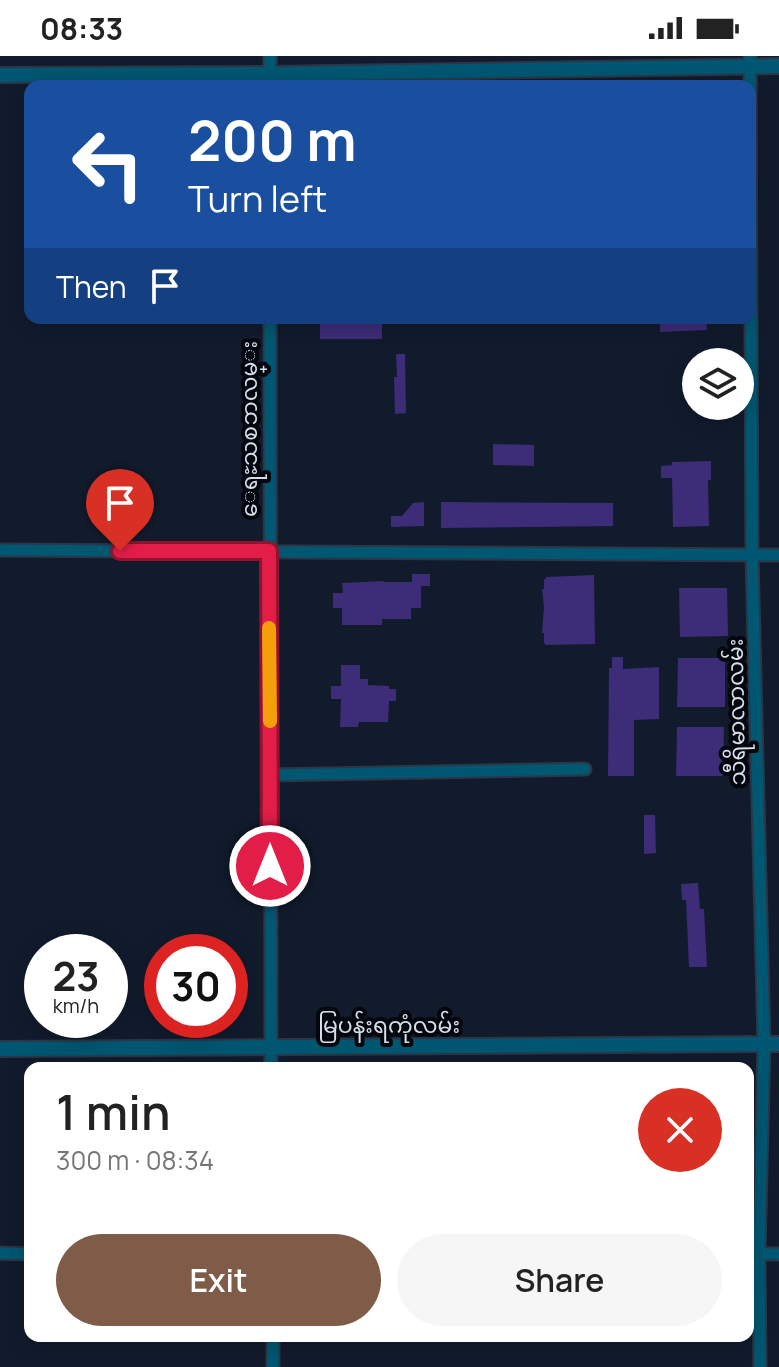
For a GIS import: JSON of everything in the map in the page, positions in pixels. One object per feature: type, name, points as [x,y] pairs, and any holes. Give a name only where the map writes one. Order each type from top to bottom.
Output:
[{"type":"street","points":[[270,56],[270,80]]},
{"type":"street","points":[[0,75],[270,80],[750,61],[779,66]]},
{"type":"street","name":"ေရႊသစၥာလမ္း","points":[[270,324],[271,1062]]},
{"type":"street","name":"သီရိမာလာလမ်း","points":[[751,324],[752,556],[772,1044],[754,1254],[760,1367]]},
{"type":"street","points":[[0,550],[779,555]]},
{"type":"street","points":[[270,775],[585,769]]},
{"type":"street","name":"မြပန်းရကုံလမ်း","points":[[0,1049],[772,1044]]},
{"type":"street","points":[[0,1253],[24,1254]]},
{"type":"street","points":[[754,1254],[779,1254]]},
{"type":"street","points":[[273,1342],[273,1367]]},
{"type":"building","points":[[320,324],[382,324],[382,339],[320,339]]},
{"type":"building","points":[[660,324],[706,324],[707,330],[660,332]]},
{"type":"building","points":[[396,354],[405,354],[406,413],[395,414],[394,377],[397,377]]},
{"type":"building","points":[[493,444],[534,445],[534,466],[493,465]]},
{"type":"building","points":[[711,461],[711,480],[708,480],[709,526],[673,527],[672,478],[661,478],[661,466],[672,465],[672,462]]},
{"type":"building","points":[[424,502],[424,526],[391,527],[391,516],[402,516],[413,503]]},
{"type":"building","points":[[441,502],[613,503],[613,526],[441,528]]},
{"type":"building","points":[[412,574],[430,574],[430,586],[421,586],[421,608],[411,608],[411,619],[382,619],[382,625],[342,625],[342,608],[333,608],[333,593],[343,593],[342,583],[412,582]]},
{"type":"building","points":[[594,575],[595,644],[546,645],[542,633],[544,579]]},
{"type":"building","points":[[679,588],[727,588],[728,636],[680,637]]},
{"type":"building","points":[[612,657],[623,657],[623,669],[659,667],[659,719],[634,720],[634,776],[608,776],[609,668],[612,668]]},
{"type":"building","points":[[678,658],[725,658],[725,707],[677,707]]},
{"type":"building","points":[[341,665],[360,665],[360,679],[368,679],[368,685],[396,689],[396,701],[389,701],[388,722],[359,722],[358,727],[340,727],[341,699],[331,699],[331,686],[341,686]]},
{"type":"building","points":[[677,727],[724,727],[723,776],[676,776]]},
{"type":"building","points":[[644,815],[655,815],[656,853],[644,854]]},
{"type":"building","points":[[698,883],[700,909],[704,909],[707,967],[689,967],[686,900],[682,900],[681,884]]},
{"type":"slow traffic","points":[[269,628],[270,721]]},
{"type":"route","points":[[120,551],[269,551],[270,866]]}]
